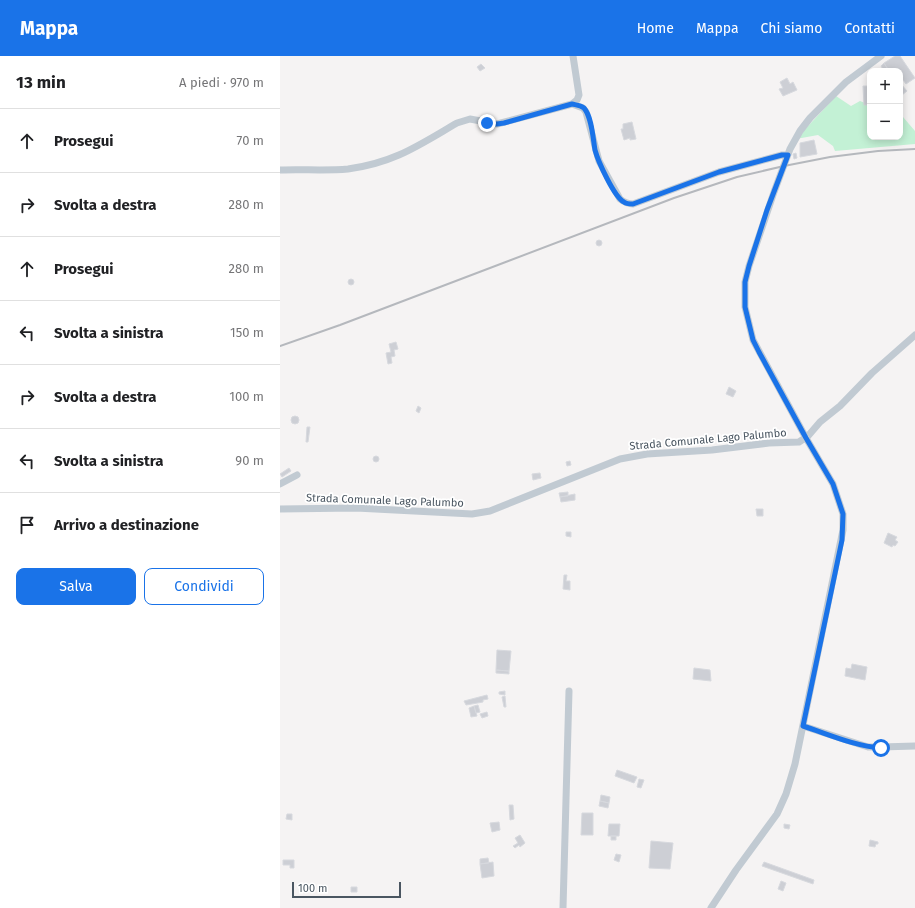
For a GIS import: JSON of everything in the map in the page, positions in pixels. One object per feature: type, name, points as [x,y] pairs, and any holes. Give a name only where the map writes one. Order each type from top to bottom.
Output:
[{"type":"street","points":[[280,170],[336,169],[377,163],[407,152],[457,123],[465,120],[497,124],[572,104],[577,100],[579,95],[573,56]]},
{"type":"street","points":[[711,908],[780,808],[788,790],[795,764],[843,530],[843,514],[833,484],[806,438],[753,340],[745,307],[745,282],[767,210],[788,155],[800,132],[830,97],[846,82],[881,56]]},
{"type":"street","points":[[572,104],[583,108],[586,112],[599,161],[620,199],[624,203],[633,204],[719,172],[782,155],[788,155]]},
{"type":"street","points":[[806,438],[820,422],[915,335]]},
{"type":"street","name":"Strada Comunale Lago Palumbo","points":[[280,509],[356,508],[444,513],[484,513],[620,459],[647,454],[712,450],[769,443],[791,443],[799,442],[806,438]]},
{"type":"street","points":[[280,484],[297,475]]},
{"type":"street","points":[[563,908],[569,692]]},
{"type":"street","points":[[803,726],[868,747],[881,748],[915,746]]},
{"type":"green space","points":[[836,96],[851,106],[860,101],[867,104],[867,140],[903,140],[903,117],[915,131],[915,144],[835,151],[833,146],[818,135],[796,139]]},
{"type":"building","points":[[895,56],[900,56],[915,78],[906,84],[903,80],[903,68],[887,68],[884,63]]},
{"type":"building","points":[[884,63],[887,68],[882,68],[881,66]]},
{"type":"building","points":[[481,64],[485,68],[480,71],[477,67]]},
{"type":"building","points":[[787,78],[790,84],[793,82],[797,90],[783,96],[779,89],[783,88],[780,82]]},
{"type":"building","points":[[863,86],[867,86],[867,105],[864,105]]},
{"type":"building","points":[[903,86],[907,91],[903,94]]},
{"type":"building","points":[[632,122],[636,139],[630,140],[630,138],[624,140],[621,129],[623,129],[623,124]]},
{"type":"building","points":[[814,140],[817,154],[800,157],[800,143]]},
{"type":"building","points":[[796,153],[797,158],[794,159],[793,154]]},
{"type":"building","points":[[599,240],[602,243],[599,246],[596,243]]},
{"type":"building","points":[[351,279],[354,282],[351,285],[348,282]]},
{"type":"building","points":[[396,342],[398,349],[394,350],[395,356],[391,357],[392,363],[388,364],[386,353],[391,352],[389,344]]},
{"type":"building","points":[[729,387],[736,391],[733,397],[726,394]]},
{"type":"building","points":[[418,406],[421,408],[419,413],[416,411]]},
{"type":"building","points":[[293,416],[297,416],[299,420],[297,424],[293,424],[291,422],[291,418]]},
{"type":"building","points":[[307,427],[310,427],[308,442],[306,442]]},
{"type":"building","points":[[655,442],[655,446],[649,446],[649,443]]},
{"type":"building","points":[[376,456],[379,459],[376,462],[373,459]]},
{"type":"building","points":[[570,461],[571,465],[567,466],[566,462]]},
{"type":"building","points":[[289,468],[291,471],[282,477],[280,474]]},
{"type":"building","points":[[540,473],[541,478],[533,480],[532,474]]},
{"type":"building","points":[[568,492],[568,496],[560,497],[559,493]]},
{"type":"building","points":[[575,494],[575,500],[561,502],[560,497]]},
{"type":"building","points":[[756,509],[763,509],[763,516],[757,516]]},
{"type":"building","points":[[566,532],[571,532],[571,537],[566,536]]},
{"type":"building","points":[[888,533],[897,537],[895,540],[898,542],[895,546],[893,545],[892,547],[884,543]]},
{"type":"building","points":[[564,575],[567,575],[566,581],[570,581],[570,590],[563,589]]},
{"type":"building","points":[[497,650],[511,651],[509,671],[496,670]]},
{"type":"building","points":[[852,664],[867,667],[865,680],[845,676],[846,668],[851,669]]},
{"type":"building","points":[[694,668],[710,670],[711,681],[693,679]]},
{"type":"building","points":[[496,670],[509,671],[509,674],[496,673]]},
{"type":"building","points":[[505,691],[505,695],[499,694],[499,692]]},
{"type":"building","points":[[487,695],[488,699],[483,700],[483,702],[466,705],[464,701]]},
{"type":"building","points":[[505,696],[506,707],[504,707],[502,697]]},
{"type":"building","points":[[478,705],[480,712],[476,713],[474,706]]},
{"type":"building","points":[[474,706],[477,716],[471,717],[469,708]]},
{"type":"building","points":[[487,712],[488,716],[482,718],[480,714]]},
{"type":"building","points":[[617,770],[637,777],[634,783],[615,776]]},
{"type":"building","points":[[639,779],[644,780],[641,788],[637,787]]},
{"type":"building","points":[[601,795],[610,797],[609,803],[600,801]]},
{"type":"building","points":[[600,801],[609,803],[608,808],[599,806]]},
{"type":"building","points":[[509,805],[513,805],[514,819],[510,820]]},
{"type":"building","points":[[582,813],[593,813],[593,835],[581,835]]},
{"type":"building","points":[[287,814],[292,814],[292,820],[286,819]]},
{"type":"building","points":[[499,822],[500,830],[492,832],[490,823]]},
{"type":"building","points":[[609,824],[620,824],[619,836],[608,836]]},
{"type":"building","points":[[784,824],[790,825],[789,829],[784,828]]},
{"type":"building","points":[[520,835],[525,843],[520,847],[519,845],[515,848],[513,846],[518,843],[515,838]]},
{"type":"building","points":[[611,836],[616,836],[616,840],[611,840]]},
{"type":"building","points":[[870,840],[878,842],[878,844],[876,844],[875,847],[869,846]]},
{"type":"building","points":[[651,841],[673,843],[670,869],[649,868]]},
{"type":"building","points":[[616,854],[621,855],[619,862],[614,860]]},
{"type":"building","points":[[488,858],[489,863],[480,864],[480,859]]},
{"type":"building","points":[[283,860],[294,860],[294,868],[290,868],[290,865],[283,865]]},
{"type":"building","points":[[493,862],[494,876],[482,878],[480,864]]},
{"type":"building","points":[[764,862],[814,880],[813,884],[762,866]]},
{"type":"building","points":[[781,881],[786,883],[783,891],[778,889]]},
{"type":"building","points":[[351,887],[357,887],[357,892],[351,892]]},
{"type":"railway","points":[[280,346],[340,325],[674,198],[737,177],[830,157],[878,151],[915,149]]},
{"type":"route","points":[[487,123],[504,123],[572,104],[578,105],[586,112],[593,135],[595,152],[615,193],[624,203],[629,204],[633,204],[719,172],[782,155],[788,155],[767,210],[749,266],[745,282],[745,307],[753,340],[806,438],[827,472],[837,494],[843,514],[842,540],[803,726],[868,747],[881,748]]}]
